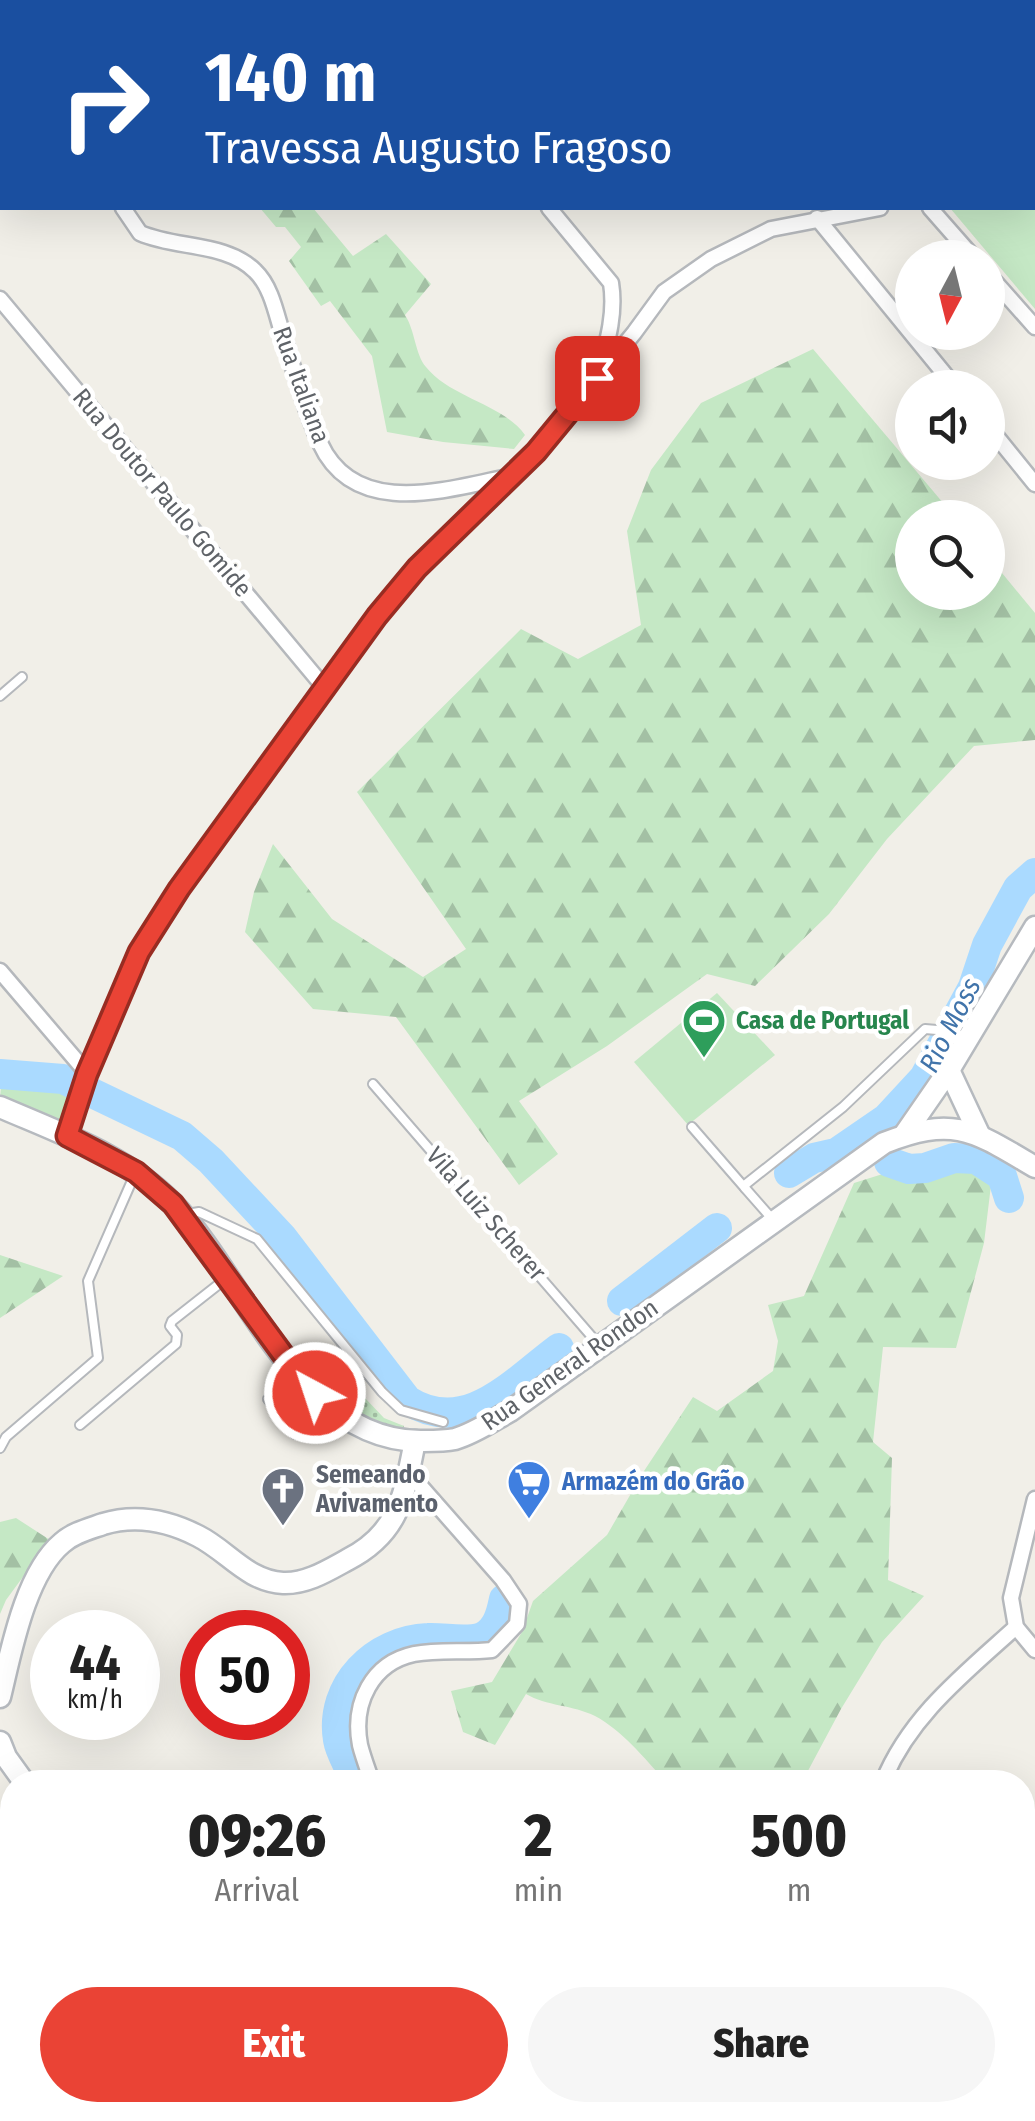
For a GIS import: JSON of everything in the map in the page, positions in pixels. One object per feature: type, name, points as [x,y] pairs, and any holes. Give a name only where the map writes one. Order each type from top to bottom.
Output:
[{"type":"main road","points":[[904,1134],[949,1070],[958,1042],[1035,926]]},
{"type":"main road","points":[[949,1070],[979,1134]]},
{"type":"main road","name":"Rua General Rondon","points":[[0,1107],[136,1172],[173,1204],[298,1375],[332,1410],[363,1429],[394,1440],[450,1440],[476,1431],[510,1411],[884,1143],[904,1134],[928,1128],[979,1134],[1035,1168]]},
{"type":"main road","points":[[0,1696],[17,1622],[45,1565],[60,1544],[82,1530],[116,1520],[147,1517],[199,1536],[262,1578],[298,1582],[344,1562],[378,1540],[395,1518],[404,1497],[415,1441]]},
{"type":"main road","points":[[0,1742],[15,1770]]},
{"type":"street","name":"Rua Italiana","points":[[124,210],[140,233],[238,259],[254,270],[270,298],[320,445],[350,482],[393,494],[429,492],[513,476]]},
{"type":"street","points":[[551,210],[610,284],[613,299],[609,333],[597,378]]},
{"type":"street","points":[[67,1136],[87,1074],[139,952],[160,916],[324,686],[417,568],[536,452],[664,292],[740,242],[772,229],[867,210]]},
{"type":"street","points":[[932,210],[958,240]]},
{"type":"street","points":[[816,218],[941,370]]},
{"type":"street","points":[[1005,293],[1035,327]]},
{"type":"street","name":"Rua Doutor Paulo Gomide","points":[[0,298],[324,686]]},
{"type":"street","points":[[1005,447],[1035,484]]},
{"type":"street","points":[[0,971],[87,1074]]},
{"type":"street","points":[[368,1770],[359,1742],[360,1719],[362,1701],[377,1671],[396,1659],[416,1654],[492,1650],[517,1624],[519,1604],[503,1580],[409,1473]]},
{"type":"street","points":[[1034,1503],[1013,1582],[1012,1611],[1016,1628],[1035,1650]]},
{"type":"street","points":[[889,1770],[926,1710],[1016,1628]]},
{"type":"lane","points":[[0,696],[22,677]]},
{"type":"lane","points":[[746,1188],[843,1107],[925,1029],[942,1032],[958,1042]]},
{"type":"lane","name":"Vila Luiz Scherer","points":[[374,1084],[599,1345]]},
{"type":"lane","points":[[692,1127],[774,1221]]},
{"type":"lane","points":[[0,1448],[6,1437],[98,1358],[88,1281],[136,1172]]},
{"type":"lane","points":[[183,1217],[191,1211],[199,1212],[257,1239],[382,1392],[401,1410],[443,1422]]},
{"type":"lane","points":[[80,1425],[176,1344],[172,1321],[228,1277]]},
{"type":"lane","points":[[295,1434],[268,1400],[298,1375]]},
{"type":"green space","points":[[262,210],[315,210],[353,256],[386,234],[431,284],[405,315],[422,362],[449,386],[515,424],[525,435],[514,449],[387,432],[372,356],[330,301],[321,306],[289,261],[301,247],[285,227],[276,227]]},
{"type":"green space","points":[[952,210],[1035,210],[1035,309],[1005,273],[1005,240],[977,240]]},
{"type":"green space","points":[[813,349],[895,446],[895,480],[924,480],[941,500],[895,500],[895,610],[1005,610],[1005,577],[1035,613],[1035,740],[974,746],[887,839],[829,914],[755,986],[707,974],[607,1046],[519,1101],[558,1154],[519,1185],[396,1017],[313,1009],[245,932],[254,892],[273,844],[332,919],[423,977],[466,949],[357,792],[521,629],[578,659],[641,625],[627,531],[651,470],[701,403]]},
{"type":"green space","name":"Casa de Portugal","points":[[717,993],[775,1055],[688,1125],[634,1062]]},
{"type":"green space","points":[[1,1087],[55,1090],[73,1096],[64,1127],[0,1098]]},
{"type":"green space","points":[[921,1162],[992,1177],[984,1243],[956,1348],[883,1347],[873,1442],[892,1458],[888,1580],[924,1596],[882,1642],[808,1770],[655,1770],[605,1722],[587,1712],[526,1694],[495,1745],[463,1732],[451,1691],[492,1682],[522,1632],[533,1601],[607,1535],[693,1397],[717,1411],[773,1371],[778,1341],[768,1305],[804,1296],[854,1183]]},
{"type":"green space","points":[[0,1255],[63,1276],[0,1318]]},
{"type":"green space","points":[[316,1361],[314,1374],[345,1377],[384,1418],[404,1426],[403,1431],[358,1416],[310,1376],[307,1368]]},
{"type":"green space","points":[[16,1518],[50,1540],[0,1614],[0,1522]]},
{"type":"waterway","name":"Rio Moss","points":[[789,1173],[814,1158],[836,1153],[887,1118],[924,1078],[973,987],[987,945],[1018,888],[1035,873]]},
{"type":"waterway","points":[[0,1074],[63,1079],[182,1136],[211,1161],[282,1237],[407,1400],[429,1410],[449,1413],[469,1409],[506,1389],[559,1348]]},
{"type":"waterway","points":[[889,1162],[909,1169],[954,1158],[976,1159],[1002,1176],[1009,1198]]},
{"type":"waterway","points":[[622,1301],[717,1228]]},
{"type":"waterway","points":[[350,1770],[339,1745],[337,1720],[341,1701],[360,1669],[390,1647],[409,1641],[482,1637],[495,1626],[504,1599]]},
{"type":"place","name":"Casa de Portugal","points":[[704,1059]]},
{"type":"place","name":"Armazém do Grão","points":[[529,1520]]},
{"type":"place","name":"Semeando Avivamento","points":[[283,1527]]},
{"type":"route","points":[[315,1393],[173,1204],[136,1172],[67,1136],[87,1074],[139,952],[160,916],[377,616],[417,568],[536,452],[597,378]]}]
